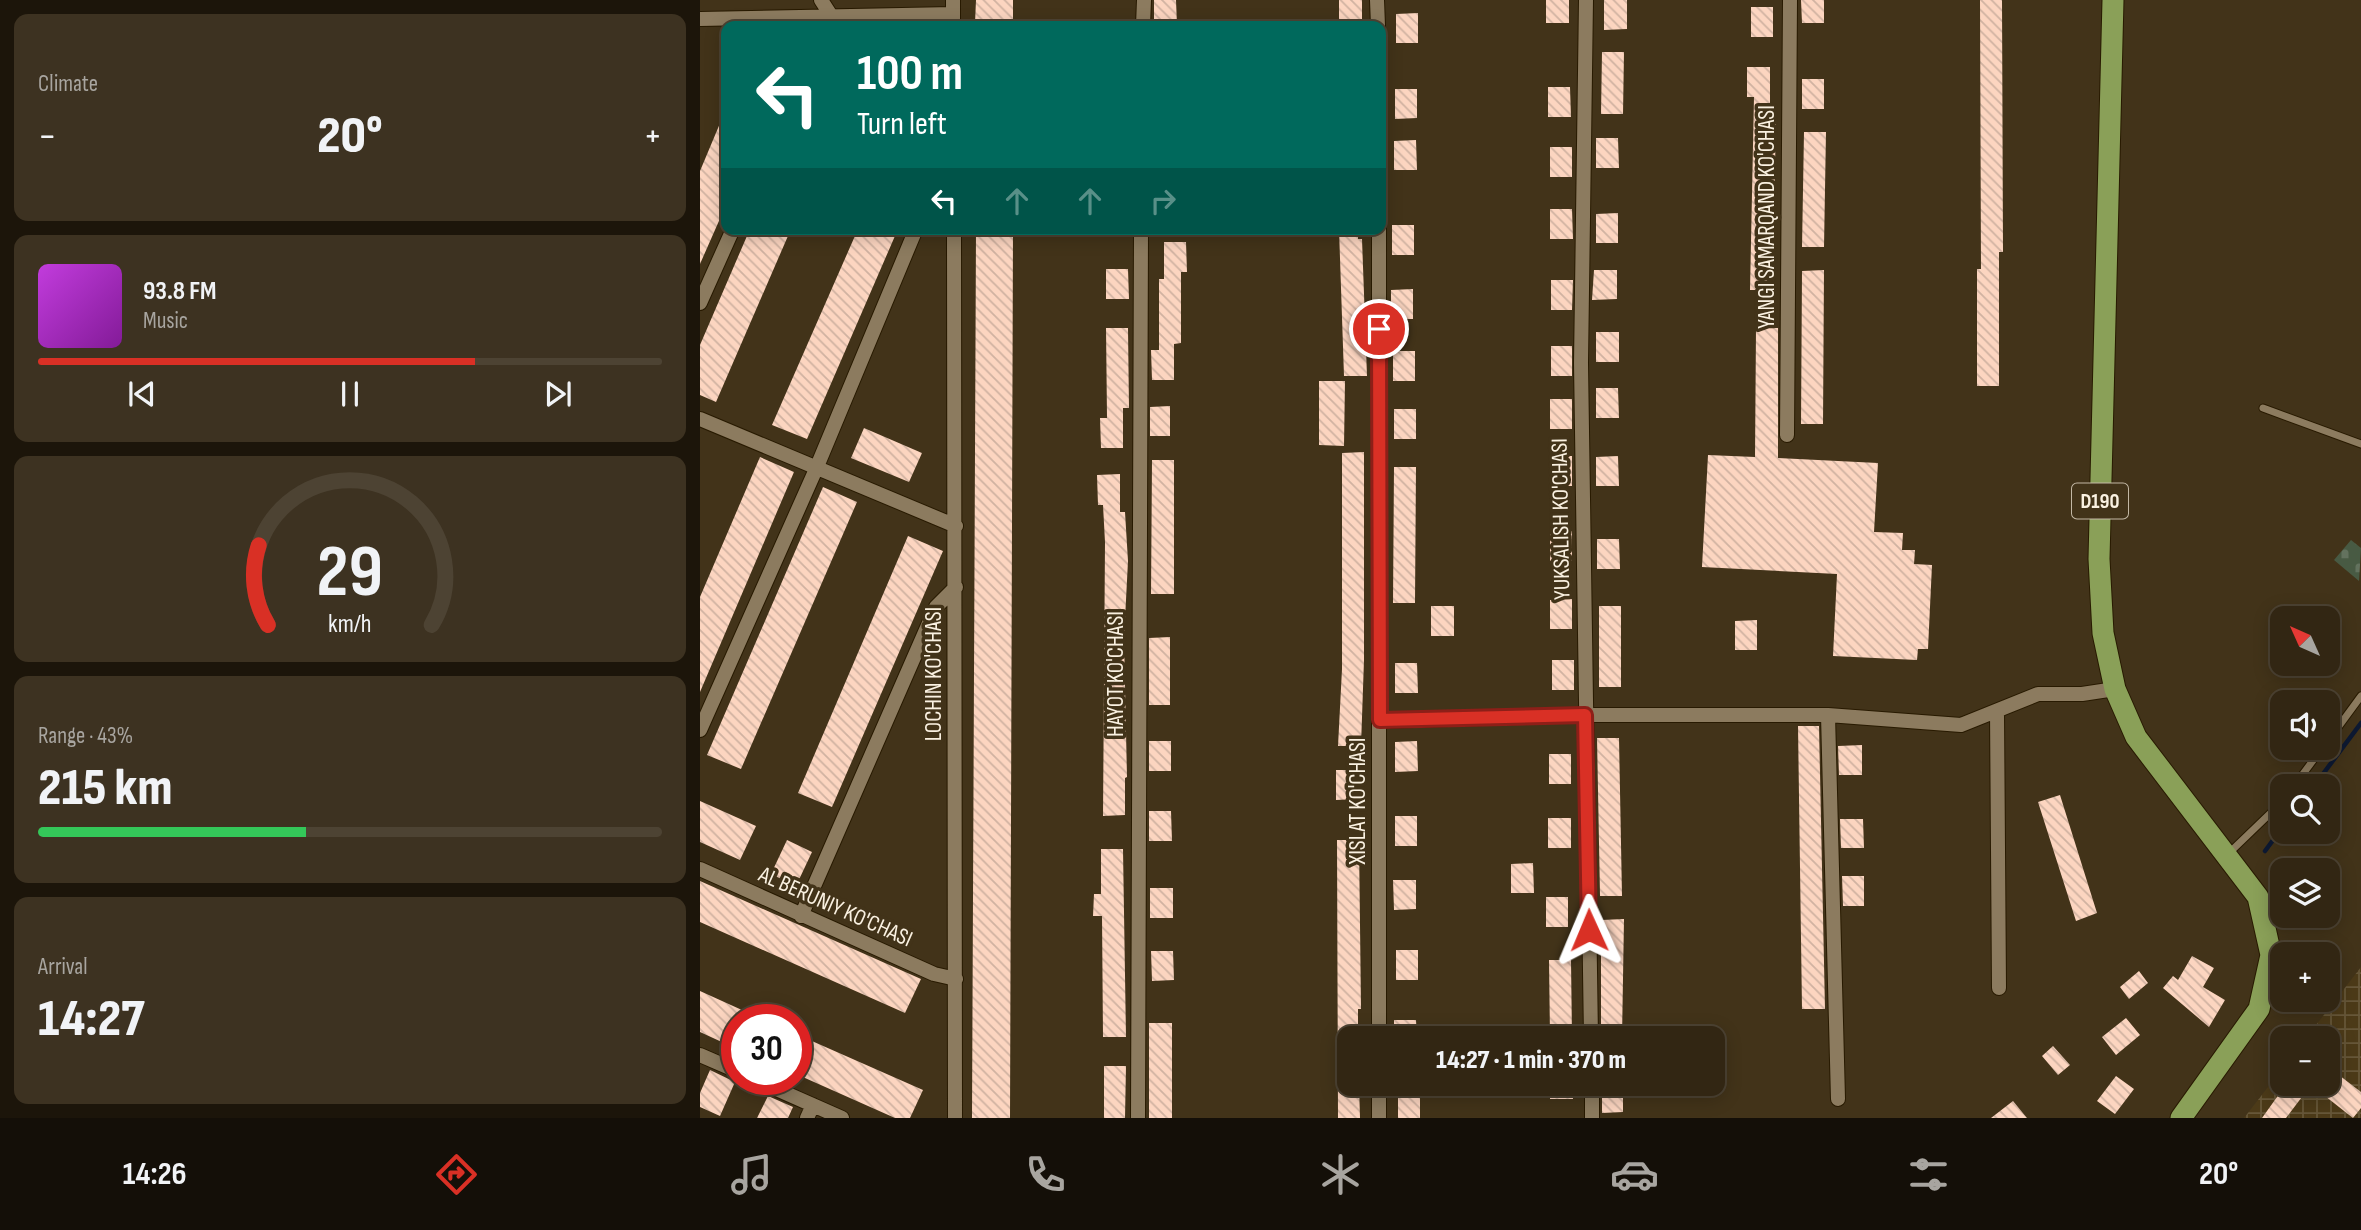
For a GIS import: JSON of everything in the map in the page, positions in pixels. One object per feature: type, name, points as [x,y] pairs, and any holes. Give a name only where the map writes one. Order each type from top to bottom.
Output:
[{"type":"main road","name":"D190","points":[[2113,0],[2099,559],[2103,633],[2115,689],[2137,737],[2170,785],[2227,854],[2258,898],[2271,955],[2259,1009],[2180,1118]]},
{"type":"street","points":[[821,0],[827,20]]},
{"type":"street","points":[[1143,21],[1144,0]]},
{"type":"street","points":[[1377,0],[1378,21]]},
{"type":"street","name":"YUKSALISH KO'CHASI","points":[[1587,0],[1581,363],[1591,1026]]},
{"type":"street","name":"YANGI SAMARQAND KO'CHASI","points":[[1787,435],[1790,0]]},
{"type":"street","points":[[700,19],[827,20],[953,13]]},
{"type":"street","points":[[700,303],[730,235]]},
{"type":"street","points":[[700,730],[816,469],[914,235]]},
{"type":"street","name":"LOCHIN KO'CHASI","points":[[954,235],[956,1118]]},
{"type":"street","name":"HAYOT KO'CHASI","points":[[1138,1118],[1141,235]]},
{"type":"street","name":"XISLAT KO'CHASI","points":[[1379,235],[1379,1026]]},
{"type":"street","points":[[700,419],[956,526]]},
{"type":"street","points":[[802,916],[936,607],[956,587]]},
{"type":"street","points":[[1380,720],[1585,715],[1828,715],[1961,726],[2038,694],[2082,694],[2115,689]]},
{"type":"street","points":[[1997,711],[1999,988]]},
{"type":"street","points":[[1828,715],[1838,1099]]},
{"type":"street","name":"AL BERUNIY KO'CHASI","points":[[700,869],[934,974],[956,979]]},
{"type":"street","points":[[700,1055],[721,1064]]},
{"type":"street","points":[[782,1095],[810,1111],[842,1118]]},
{"type":"street","points":[[1379,1096],[1379,1118]]},
{"type":"street","points":[[1592,1096],[1592,1118]]},
{"type":"lane","points":[[2263,408],[2361,444]]},
{"type":"lane","points":[[2340,725],[2361,696]]},
{"type":"lane","points":[[2227,854],[2270,813]]},
{"type":"shaded area","points":[[2361,967],[2361,1118],[2244,1118],[2270,1084],[2270,1096],[2340,1096],[2340,1026],[2315,1026],[2326,1012],[2340,1012],[2340,994]]},
{"type":"green space","points":[[2351,540],[2361,548],[2359,581],[2334,560]]},
{"type":"building","points":[[976,0],[1013,0],[1013,21],[975,21]]},
{"type":"building","points":[[1154,0],[1176,0],[1177,21],[1154,21]]},
{"type":"building","points":[[1339,0],[1362,0],[1362,21],[1339,21]]},
{"type":"building","points":[[1546,0],[1569,0],[1569,23],[1546,23]]},
{"type":"building","points":[[1604,0],[1627,0],[1627,29],[1604,30]]},
{"type":"building","points":[[1801,0],[1824,0],[1824,23],[1802,23]]},
{"type":"building","points":[[1980,0],[2002,0],[2003,252],[1999,252],[1999,386],[1977,386],[1977,269],[1981,269]]},
{"type":"building","points":[[1751,7],[1773,7],[1773,37],[1751,37]]},
{"type":"building","points":[[1418,13],[1418,43],[1396,43],[1396,14]]},
{"type":"building","points":[[1602,52],[1624,52],[1623,114],[1601,114]]},
{"type":"building","points":[[1747,67],[1770,67],[1770,109],[1776,109],[1773,290],[1750,290],[1754,97],[1747,97]]},
{"type":"building","points":[[1802,79],[1824,79],[1824,109],[1802,109]]},
{"type":"building","points":[[1548,87],[1570,87],[1571,117],[1548,117]]},
{"type":"building","points":[[1395,89],[1417,89],[1417,118],[1395,119]]},
{"type":"building","points":[[721,121],[721,216],[700,264],[700,171]]},
{"type":"building","points":[[1804,132],[1826,132],[1824,247],[1802,247]]},
{"type":"building","points":[[1596,138],[1618,138],[1619,168],[1596,168]]},
{"type":"building","points":[[1416,140],[1417,170],[1394,170],[1394,141]]},
{"type":"building","points":[[1550,147],[1572,147],[1572,177],[1550,177]]},
{"type":"building","points":[[1550,209],[1572,209],[1573,239],[1550,239]]},
{"type":"building","points":[[1618,213],[1618,243],[1596,243],[1596,214]]},
{"type":"building","points":[[1392,225],[1414,225],[1414,255],[1392,255]]},
{"type":"building","points":[[747,235],[788,235],[716,402],[700,395],[700,345]]},
{"type":"building","points":[[855,235],[895,235],[807,439],[772,425]]},
{"type":"building","points":[[976,235],[1013,235],[1010,1118],[972,1118]]},
{"type":"building","points":[[1339,235],[1358,235],[1358,239],[1362,239],[1367,376],[1344,376]]},
{"type":"building","points":[[1164,242],[1186,242],[1187,272],[1181,272],[1181,343],[1174,344],[1174,380],[1152,380],[1151,350],[1159,350],[1159,279],[1164,279]]},
{"type":"building","points":[[1106,269],[1128,269],[1129,299],[1106,299]]},
{"type":"building","points":[[1594,270],[1617,270],[1617,299],[1592,300]]},
{"type":"building","points":[[1824,270],[1823,424],[1801,424],[1802,271]]},
{"type":"building","points":[[1551,280],[1573,280],[1572,310],[1551,310]]},
{"type":"building","points":[[1413,289],[1413,319],[1391,319],[1391,290]]},
{"type":"building","points":[[1106,328],[1128,328],[1129,408],[1123,408],[1123,448],[1101,448],[1100,418],[1107,418]]},
{"type":"building","points":[[1756,328],[1778,328],[1778,458],[1878,463],[1874,532],[1903,533],[1902,550],[1915,550],[1914,564],[1932,565],[1928,649],[1918,649],[1917,660],[1833,656],[1837,574],[1702,567],[1708,455],[1755,457]]},
{"type":"building","points":[[1596,332],[1619,332],[1619,362],[1596,362]]},
{"type":"building","points":[[1551,346],[1572,346],[1572,376],[1551,376]]},
{"type":"building","points":[[1393,351],[1415,351],[1415,381],[1393,381]]},
{"type":"building","points":[[1319,381],[1345,381],[1344,446],[1319,445]]},
{"type":"building","points":[[1596,388],[1618,388],[1619,418],[1596,418]]},
{"type":"building","points":[[1550,399],[1572,399],[1572,429],[1550,429]]},
{"type":"building","points":[[1170,406],[1170,436],[1150,436],[1150,407]]},
{"type":"building","points":[[1394,409],[1416,409],[1416,439],[1394,439]]},
{"type":"building","points":[[864,428],[922,453],[909,482],[851,458]]},
{"type":"building","points":[[1364,452],[1364,660],[1361,746],[1338,746],[1342,669],[1342,453]]},
{"type":"building","points":[[1550,456],[1572,456],[1572,486],[1550,486]]},
{"type":"building","points":[[1618,456],[1619,486],[1596,486],[1596,457]]},
{"type":"building","points":[[760,457],[794,472],[700,692],[700,597]]},
{"type":"building","points":[[1152,460],[1174,460],[1174,594],[1151,594]]},
{"type":"building","points":[[1394,467],[1416,467],[1415,603],[1393,603]]},
{"type":"building","points":[[1120,474],[1120,512],[1125,512],[1128,561],[1124,639],[1127,777],[1125,815],[1103,816],[1105,542],[1103,505],[1098,505],[1097,475]]},
{"type":"building","points":[[823,487],[857,502],[741,769],[707,755]]},
{"type":"building","points":[[1550,531],[1572,531],[1572,561],[1550,561]]},
{"type":"building","points":[[908,536],[943,551],[832,807],[798,793]]},
{"type":"building","points":[[1597,539],[1619,539],[1620,569],[1597,569]]},
{"type":"building","points":[[1572,599],[1572,629],[1550,629],[1550,600]]},
{"type":"building","points":[[1431,606],[1454,606],[1454,636],[1431,636]]},
{"type":"building","points":[[1599,606],[1621,606],[1621,687],[1599,687]]},
{"type":"building","points":[[1757,620],[1757,650],[1735,650],[1735,621]]},
{"type":"building","points":[[1170,637],[1170,705],[1149,705],[1149,638]]},
{"type":"building","points":[[1552,660],[1574,660],[1574,690],[1552,690]]},
{"type":"building","points":[[1395,663],[1417,663],[1418,693],[1395,693]]},
{"type":"building","points":[[1798,726],[1819,726],[1825,1009],[1802,1009]]},
{"type":"building","points":[[1597,738],[1619,738],[1622,896],[1600,896]]},
{"type":"building","points":[[1149,741],[1171,741],[1171,771],[1149,771]]},
{"type":"building","points":[[1417,741],[1418,771],[1395,772],[1395,742]]},
{"type":"building","points":[[1862,745],[1862,775],[1839,775],[1838,746]]},
{"type":"building","points":[[1549,754],[1571,754],[1571,784],[1549,784]]},
{"type":"building","points":[[1336,770],[1358,770],[1358,799],[1336,800]]},
{"type":"building","points":[[2060,795],[2097,913],[2076,921],[2038,802]]},
{"type":"building","points":[[700,801],[756,826],[740,860],[700,842]]},
{"type":"building","points":[[1149,811],[1171,811],[1172,841],[1149,841]]},
{"type":"building","points":[[1395,816],[1417,816],[1417,846],[1395,846]]},
{"type":"building","points":[[1548,818],[1571,818],[1571,848],[1548,848]]},
{"type":"building","points":[[1840,819],[1863,819],[1864,848],[1841,848]]},
{"type":"building","points":[[787,840],[812,852],[796,886],[771,874]]},
{"type":"building","points":[[1337,840],[1359,840],[1361,1009],[1358,1009],[1358,1026],[1338,1026]]},
{"type":"building","points":[[1101,849],[1123,849],[1126,1037],[1103,1037],[1102,916],[1093,916],[1094,894],[1101,894]]},
{"type":"building","points":[[1533,863],[1534,893],[1511,893],[1511,864]]},
{"type":"building","points":[[1842,876],[1864,876],[1864,906],[1843,906]]},
{"type":"building","points":[[1393,880],[1416,880],[1416,909],[1394,910]]},
{"type":"building","points":[[700,881],[921,979],[905,1013],[700,922]]},
{"type":"building","points":[[1150,888],[1173,888],[1173,918],[1150,918]]},
{"type":"building","points":[[1546,897],[1568,897],[1568,927],[1546,927]]},
{"type":"building","points":[[1624,919],[1622,1026],[1601,1026],[1601,920]]},
{"type":"building","points":[[1396,950],[1418,950],[1418,980],[1396,980]]},
{"type":"building","points":[[1151,951],[1173,951],[1174,980],[1152,981]]},
{"type":"building","points":[[2192,956],[2214,968],[2203,987],[2225,1000],[2209,1027],[2163,988],[2173,976],[2178,980]]},
{"type":"building","points":[[1549,960],[1571,960],[1572,1026],[1550,1026]]},
{"type":"building","points":[[2139,971],[2148,983],[2129,999],[2120,987]]},
{"type":"building","points":[[700,991],[729,1004],[721,1004],[721,1042],[700,1032]]},
{"type":"building","points":[[2126,1018],[2140,1035],[2116,1055],[2102,1037]]},
{"type":"building","points":[[1394,1020],[1416,1020],[1416,1026],[1394,1026]]},
{"type":"building","points":[[1149,1023],[1172,1023],[1172,1118],[1149,1118]]},
{"type":"building","points":[[812,1041],[923,1090],[910,1118],[895,1118],[812,1081]]},
{"type":"building","points":[[2053,1046],[2070,1065],[2058,1075],[2042,1056]]},
{"type":"building","points":[[1104,1066],[1126,1066],[1125,1118],[1104,1118]]},
{"type":"building","points":[[710,1070],[721,1075],[721,1095],[729,1095],[720,1116],[700,1107],[700,1093]]},
{"type":"building","points":[[2116,1076],[2134,1089],[2115,1114],[2097,1101]]},
{"type":"building","points":[[2340,1076],[2361,1092],[2361,1108],[2353,1118],[2325,1096],[2340,1096]]},
{"type":"building","points":[[768,1096],[793,1107],[788,1118],[757,1118]]},
{"type":"building","points":[[1338,1096],[1359,1096],[1360,1118],[1338,1118]]},
{"type":"building","points":[[1398,1096],[1420,1096],[1420,1118],[1398,1118]]},
{"type":"building","points":[[1550,1096],[1573,1096],[1573,1099],[1550,1099]]},
{"type":"building","points":[[1602,1096],[1623,1096],[1623,1112],[1602,1113]]},
{"type":"building","points":[[2278,1096],[2303,1096],[2286,1118],[2262,1118]]},
{"type":"building","points":[[2013,1101],[2027,1118],[1991,1118]]},
{"type":"waterway","points":[[2323,774],[2361,723]]},
{"type":"waterway","points":[[2265,851],[2270,844]]},
{"type":"route","points":[[1379,329],[1380,720],[1585,715],[1589,930]]}]
